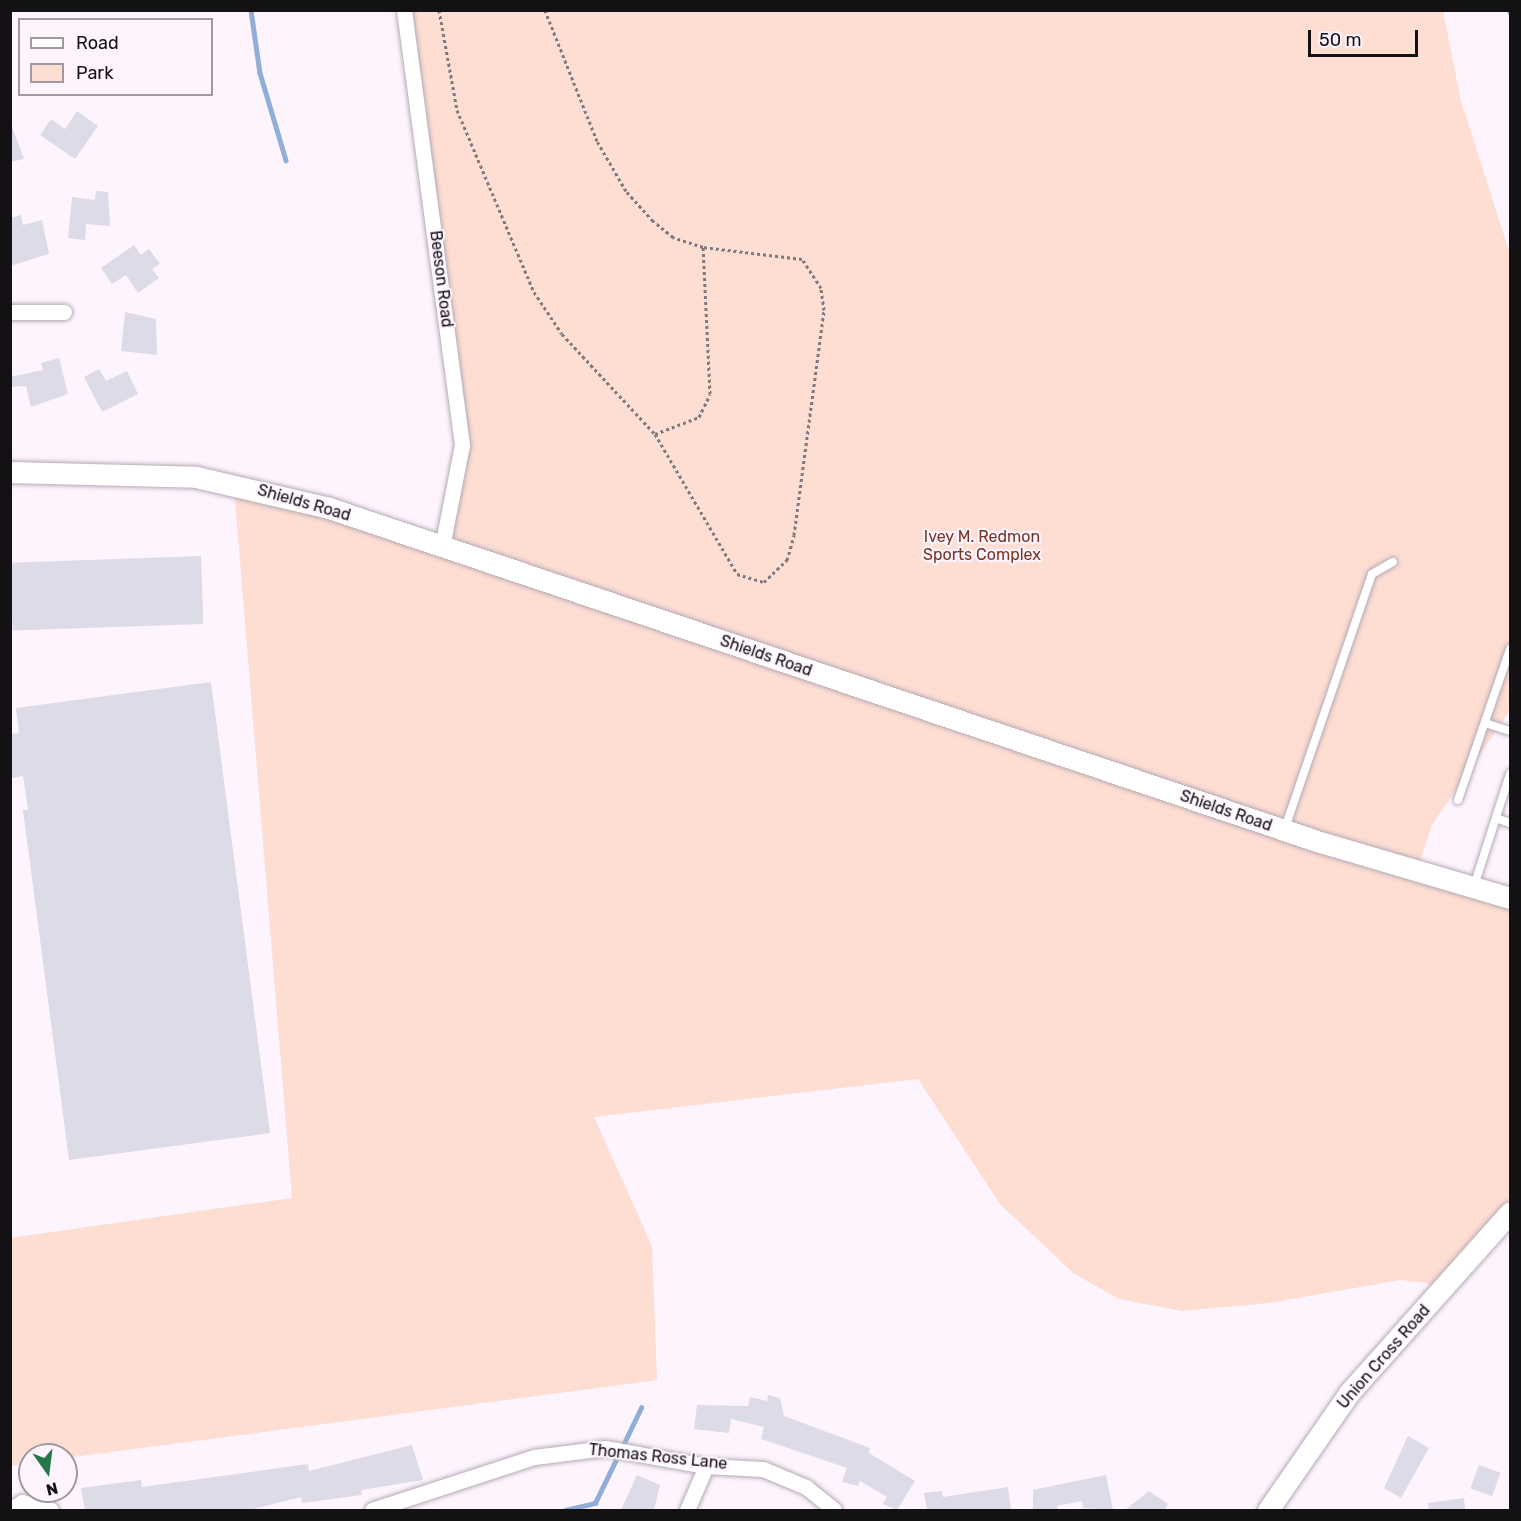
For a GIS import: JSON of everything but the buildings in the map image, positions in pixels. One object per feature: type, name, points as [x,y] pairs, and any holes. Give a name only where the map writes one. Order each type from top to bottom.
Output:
[{"type":"street","name":"Beeson Road","points":[[404,10],[462,444],[442,547]]},
{"type":"street","points":[[10,312],[64,312]]},
{"type":"street","name":"Shields Road","points":[[10,472],[220,480],[329,508],[1284,830],[1510,898]]},
{"type":"street","name":"Union Cross Road","points":[[1268,1510],[1349,1393],[1510,1212]]},
{"type":"street","name":"Thomas Ross Lane","points":[[372,1510],[575,1449],[605,1448],[706,1466],[763,1469],[806,1487],[834,1510]]},
{"type":"street","points":[[687,1510],[706,1466]]},
{"type":"street","points":[[10,1510],[22,1502],[51,1510]]},
{"type":"lane","points":[[1284,830],[1371,574],[1393,562]]},
{"type":"lane","points":[[1458,800],[1510,649]]},
{"type":"lane","points":[[1485,723],[1510,731]]},
{"type":"lane","points":[[1474,887],[1510,774]]},
{"type":"lane","points":[[1496,818],[1510,823]]},
{"type":"path","points":[[439,10],[457,111],[534,291],[562,334],[655,434],[737,574],[764,582],[787,560],[794,535],[824,310],[821,288],[801,259],[703,247],[673,237],[626,191],[597,141],[545,10]]},
{"type":"path","points":[[655,434],[699,417],[710,394],[703,247]]},
{"type":"green space","name":"Ivey M. Redmon Sports Complex","points":[[404,11],[1443,11],[1461,101],[1510,254],[1510,710],[1432,825],[1417,870],[1510,898],[1510,1212],[1439,1292],[1427,1283],[1401,1280],[1268,1303],[1182,1311],[1119,1299],[1073,1273],[1000,1204],[918,1079],[594,1117],[652,1246],[657,1380],[78,1456],[78,1443],[18,1443],[18,1465],[11,1466],[10,1238],[292,1198],[235,500],[238,484],[442,547],[462,444]]},
{"type":"waterway","points":[[251,10],[260,73],[286,160]]},
{"type":"waterway","points":[[565,1510],[595,1503],[641,1408]]}]
